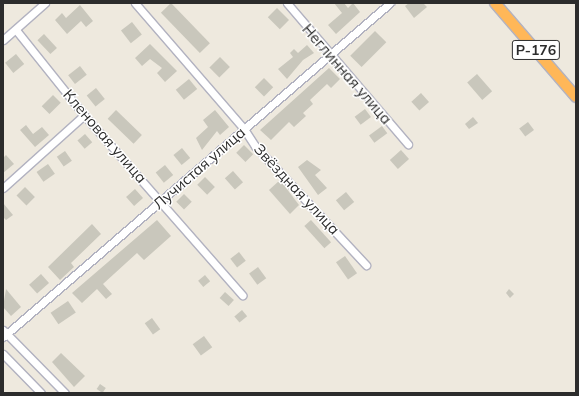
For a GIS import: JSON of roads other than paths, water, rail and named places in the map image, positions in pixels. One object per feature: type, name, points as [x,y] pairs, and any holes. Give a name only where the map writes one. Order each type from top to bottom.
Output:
[{"type":"highway","name":"Р-176","points":[[496,3],[576,97]]},
{"type":"street","points":[[3,40],[45,3]]},
{"type":"street","name":"Звёздная улица","points":[[135,3],[244,128],[255,146],[366,265]]},
{"type":"street","name":"Неглинная улица","points":[[287,3],[408,144]]},
{"type":"street","name":"Лучистая улица","points":[[5,333],[390,3]]},
{"type":"street","name":"Кленовая улица","points":[[16,30],[84,115],[161,200],[242,295]]},
{"type":"street","points":[[3,188],[84,115]]},
{"type":"street","points":[[5,333],[65,393]]},
{"type":"street","points":[[3,354],[41,393]]}]
